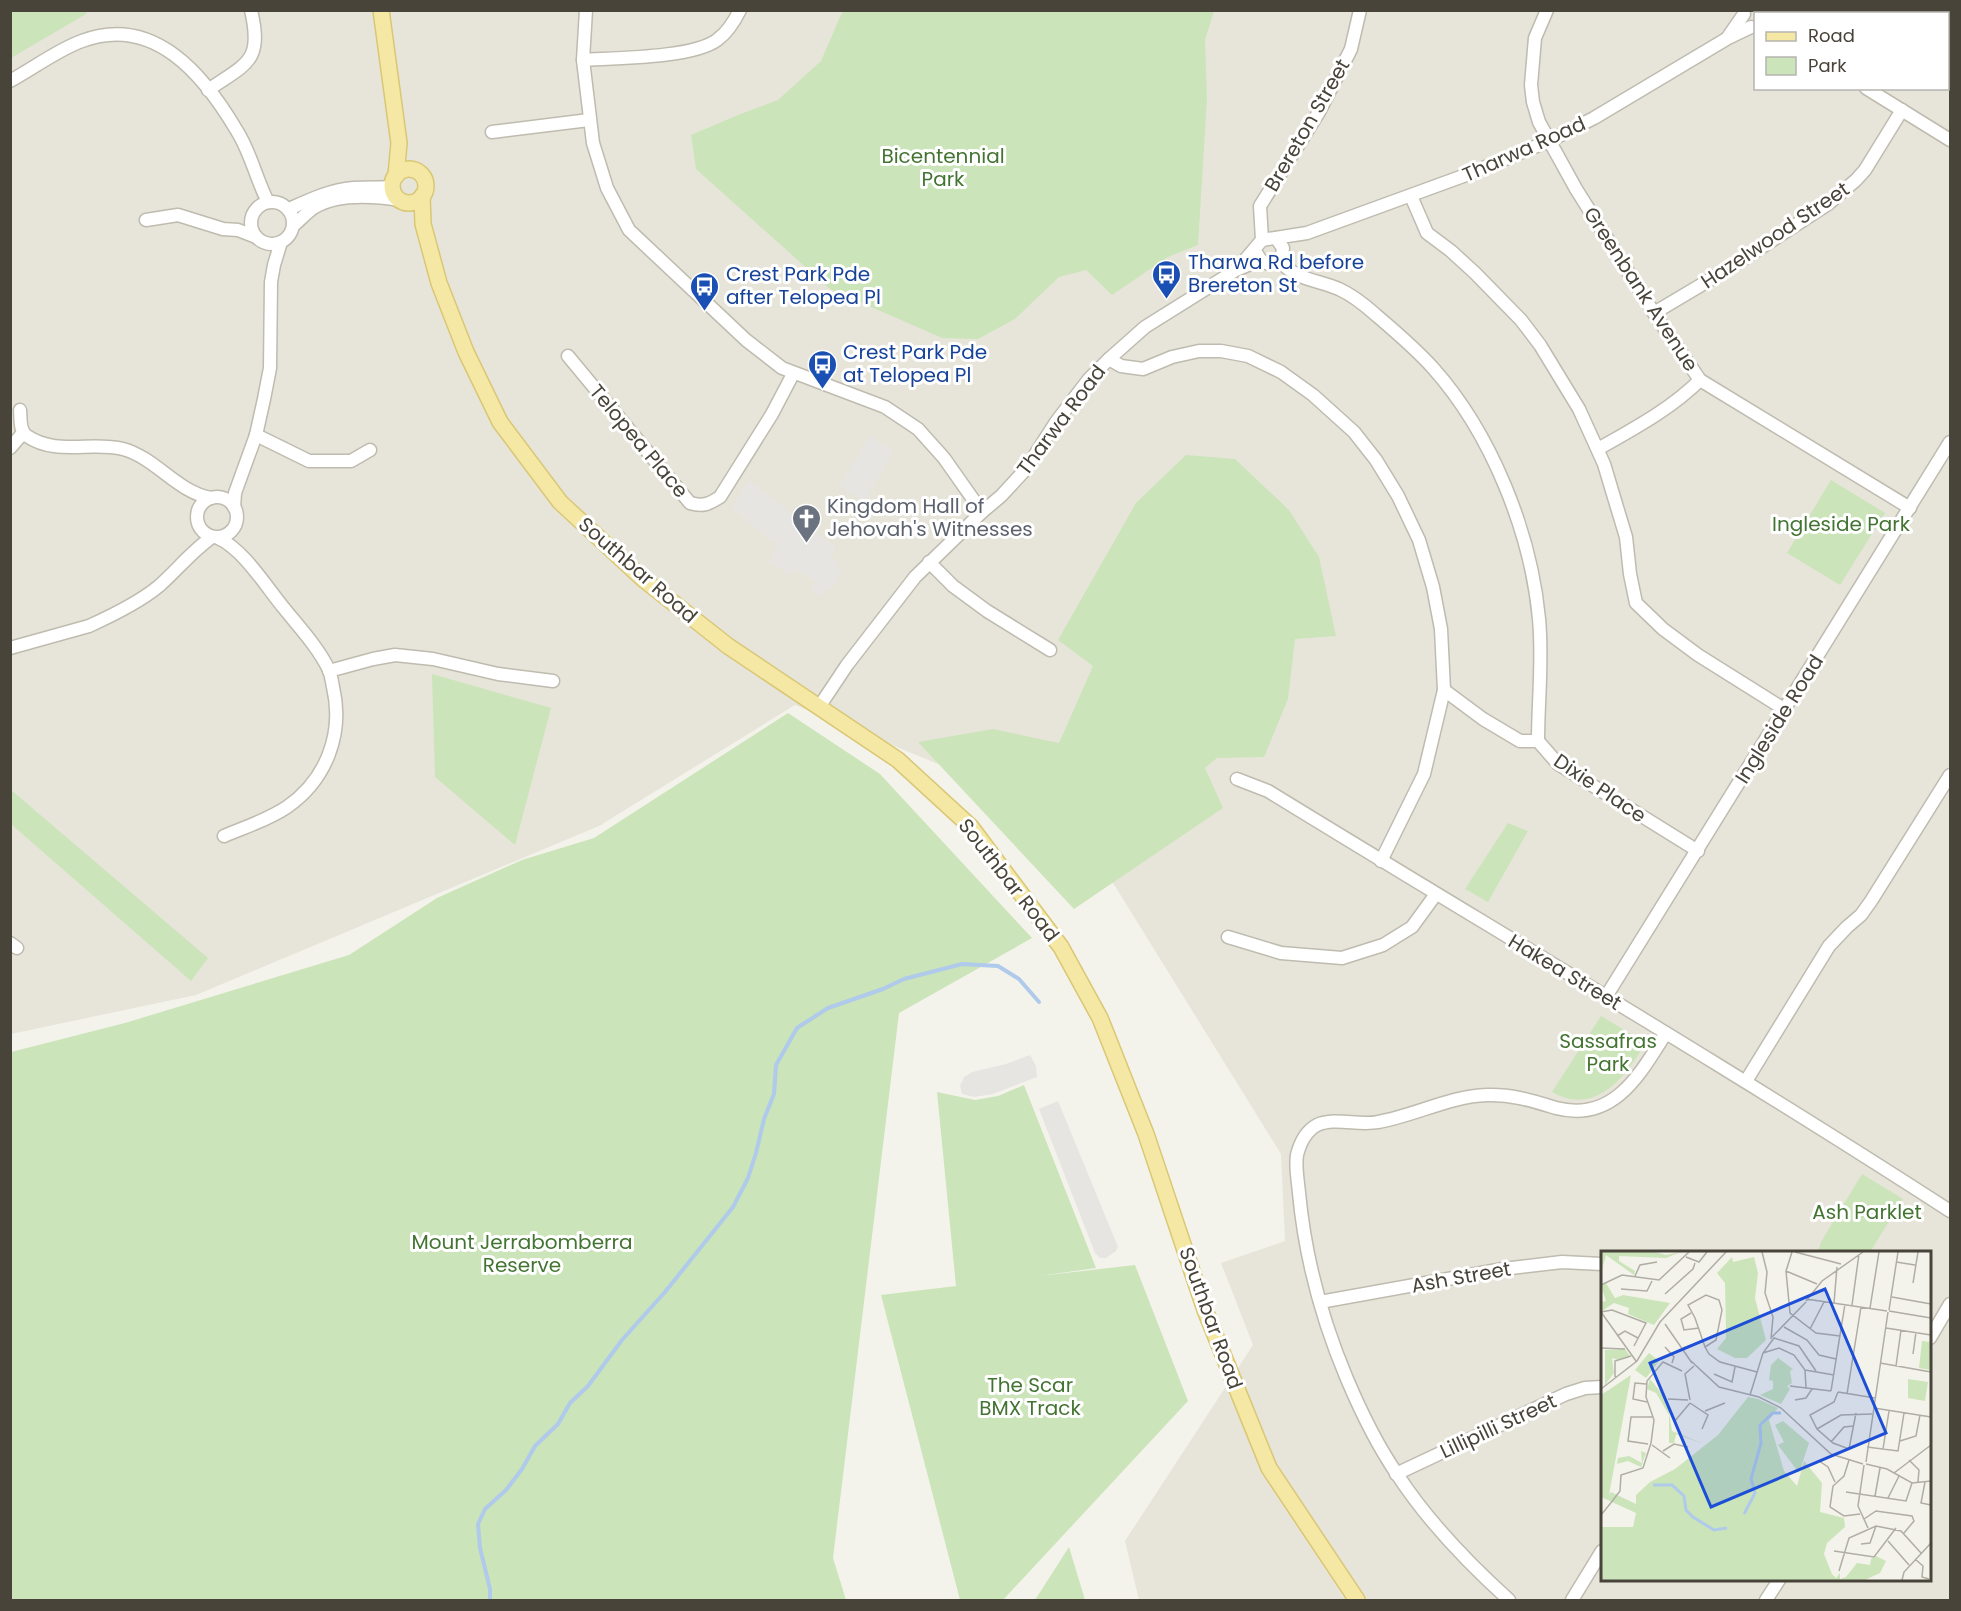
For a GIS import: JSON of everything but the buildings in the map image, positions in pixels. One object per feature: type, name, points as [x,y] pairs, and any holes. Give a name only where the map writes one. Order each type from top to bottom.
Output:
[{"type":"main road","points":[[381,10],[404,192]]},
{"type":"main road","points":[[399,143],[415,171],[401,171],[404,192]]},
{"type":"main road","name":"Southbar Road","points":[[415,171],[425,182],[425,189],[404,192],[423,224],[443,293],[466,352],[500,422],[560,502],[643,579],[728,646],[898,760],[971,827],[1061,947],[1100,1018],[1146,1134],[1205,1310],[1269,1468],[1356,1598]]},
{"type":"street","points":[[208,90],[239,68],[252,54],[256,34],[251,10]]},
{"type":"street","points":[[586,10],[583,60],[593,143],[607,188],[629,230],[746,340],[782,368],[885,407],[918,429],[944,458],[982,512]]},
{"type":"street","points":[[583,60],[692,51],[716,41],[726,32],[740,10]]},
{"type":"street","name":"Brereton Street","points":[[1259,244],[1260,206],[1318,112],[1351,49],[1360,10]]},
{"type":"street","name":"Greenbank Avenue","points":[[1547,10],[1535,38],[1531,86],[1536,112],[1549,141],[1576,189],[1654,313],[1700,380],[1910,508]]},
{"type":"street","points":[[1745,12],[1753,28]]},
{"type":"street","name":"Tharwa Road","points":[[1728,38],[1745,12]]},
{"type":"street","name":"Tharwa Road","points":[[1280,243],[1466,176],[1549,141],[1594,118],[1728,38],[1753,28]]},
{"type":"street","points":[[10,81],[80,42],[94,37],[123,34],[149,40],[174,53],[196,74],[237,130],[252,159],[264,203]]},
{"type":"street","points":[[1869,90],[1950,140]]},
{"type":"street","name":"Hazelwood Street","points":[[1654,313],[1728,269],[1828,204],[1865,170],[1902,111]]},
{"type":"street","points":[[492,132],[589,120]]},
{"type":"street","points":[[289,209],[313,198],[352,188],[404,192]]},
{"type":"street","points":[[246,560],[238,539],[234,507],[235,493],[256,435],[270,368],[271,282],[281,242],[293,226],[314,207],[335,199],[381,197],[404,192]]},
{"type":"street","points":[[1411,196],[1427,233],[1451,251],[1500,298],[1540,345],[1579,409],[1605,464],[1626,537],[1636,603],[1663,629],[1698,655],[1784,710]]},
{"type":"street","points":[[274,265],[253,234],[252,214],[264,203],[281,204],[289,209],[293,226]]},
{"type":"street","points":[[146,220],[178,215],[223,229],[281,242]]},
{"type":"street","points":[[1280,243],[1283,253],[1279,261],[1270,264],[1260,260],[1257,254],[1259,244],[1280,243]]},
{"type":"street","name":"Tharwa Road","points":[[1236,270],[1259,244]]},
{"type":"street","name":"Tharwa Road","points":[[819,707],[877,624],[929,562],[1001,496],[1026,469],[1056,422],[1089,379],[1108,359],[1145,327],[1236,270],[1260,260]]},
{"type":"street","points":[[1279,261],[1296,276],[1341,290],[1374,313],[1433,368],[1459,401],[1480,435],[1517,519],[1532,571],[1539,619],[1541,673],[1538,741]]},
{"type":"street","points":[[1108,359],[1121,366],[1143,369],[1172,357],[1199,351],[1221,351],[1248,356],[1281,372],[1313,395],[1354,432],[1376,460],[1398,496],[1419,540],[1433,587],[1441,629],[1444,690],[1424,774],[1381,861]]},
{"type":"street","name":"Telopea Place","points":[[568,356],[690,502],[698,505],[707,505],[720,497],[772,414],[793,374]]},
{"type":"street","points":[[1598,449],[1651,417],[1689,391],[1700,380]]},
{"type":"street","points":[[10,448],[23,433],[20,410]]},
{"type":"street","points":[[23,433],[36,440],[60,447],[111,447],[131,452],[196,494],[230,502],[234,507]]},
{"type":"street","points":[[256,435],[309,461],[351,461],[370,450]]},
{"type":"street","name":"Ingleside Road","points":[[1607,995],[1950,442]]},
{"type":"street","points":[[197,511],[205,500],[215,497],[242,469]]},
{"type":"street","points":[[181,485],[197,511],[195,542],[188,557]]},
{"type":"street","points":[[10,648],[101,621],[158,587],[188,557],[215,537],[231,532],[237,520]]},
{"type":"street","points":[[197,524],[201,530],[228,542],[246,560],[312,644],[330,671],[336,697],[337,718],[334,739],[322,769],[309,788],[284,808],[224,836]]},
{"type":"street","points":[[929,562],[953,586],[987,611],[1050,650]]},
{"type":"street","points":[[330,671],[395,655],[433,659],[498,674],[553,681]]},
{"type":"street","name":"Dixie Place","points":[[1444,690],[1483,719],[1520,741],[1538,741],[1558,764],[1698,851]]},
{"type":"street","points":[[1746,1081],[1829,946],[1866,908],[1950,775]]},
{"type":"street","name":"Hakea Street","points":[[1237,779],[1268,791],[1542,959],[1607,995],[1950,1211]]},
{"type":"street","points":[[1228,937],[1281,953],[1342,958],[1383,945],[1412,927],[1436,894]]},
{"type":"street","points":[[1509,1600],[1476,1570],[1432,1522],[1396,1474],[1374,1436],[1346,1378],[1311,1269],[1301,1217],[1297,1168],[1300,1147],[1309,1131],[1327,1122],[1369,1124],[1483,1095],[1518,1097],[1559,1108],[1587,1110],[1602,1106],[1627,1089],[1638,1077],[1666,1033]]},
{"type":"street","name":"Ash Street","points":[[1320,1302],[1503,1269],[1563,1262],[1601,1264]]},
{"type":"street","points":[[1931,1335],[1950,1304]]},
{"type":"street","points":[[1939,1323],[1950,1330]]},
{"type":"street","name":"Lillipilli Street","points":[[1396,1474],[1566,1394],[1585,1388],[1601,1387]]},
{"type":"street","points":[[1572,1600],[1601,1553]]},
{"type":"street","points":[[1766,1600],[1778,1581]]},
{"type":"shaded area","points":[[10,11],[1950,11],[1950,1600],[1139,1600],[1125,1541],[1253,1345],[1221,1263],[1285,1241],[1281,1154],[1074,820],[795,705],[599,826],[196,995],[11,1034]]},
{"type":"shaded area","points":[[870,436],[894,451],[864,501],[839,486]]},
{"type":"shaded area","points":[[749,481],[836,547],[832,556],[838,565],[840,574],[834,586],[820,595],[811,590],[815,581],[795,569],[791,576],[769,561],[778,546],[732,508]]},
{"type":"shaded area","points":[[1030,1055],[1036,1066],[1037,1077],[993,1094],[974,1097],[962,1094],[960,1086],[964,1077],[972,1072],[1006,1064]]},
{"type":"shaded area","points":[[1058,1101],[1118,1247],[1106,1258],[1100,1258],[1095,1253],[1039,1109]]},
{"type":"green space","points":[[11,10],[87,11],[86,14],[11,58]]},
{"type":"green space","name":"Bicentennial Park","points":[[843,10],[1214,11],[1205,40],[1207,98],[1198,245],[1168,257],[1112,295],[1086,270],[1059,277],[1015,319],[978,339],[942,338],[830,289],[696,169],[691,135],[778,100],[821,61]]},
{"type":"green space","points":[[1186,455],[1235,459],[1289,510],[1319,557],[1336,636],[1295,639],[1288,699],[1264,757],[1217,758],[1205,768],[1223,808],[1074,909],[918,742],[993,729],[1059,743],[1093,666],[1058,640],[1136,503]]},
{"type":"green space","name":"Ingleside Park","points":[[1831,480],[1885,513],[1840,585],[1787,553]]},
{"type":"green space","points":[[432,674],[551,708],[515,845],[435,777]]},
{"type":"green space","name":"Mount Jerrabomberra Reserve","points":[[788,713],[880,774],[1032,938],[899,1013],[833,1558],[846,1600],[11,1600],[11,1052],[125,1023],[349,955],[437,898],[522,860],[594,838]]},
{"type":"green space","points":[[11,790],[208,958],[191,981],[11,824]]},
{"type":"green space","points":[[1508,823],[1528,831],[1488,902],[1465,889]]},
{"type":"green space","name":"Sassafras Park","points":[[1601,1016],[1639,1039],[1642,1044],[1638,1055],[1624,1075],[1597,1096],[1576,1100],[1552,1092]]},
{"type":"green space","name":"The Scar BMX Track","points":[[1024,1085],[1096,1268],[1039,1276],[1135,1265],[1188,1401],[1003,1600],[960,1600],[881,1295],[956,1286],[937,1092],[975,1100],[998,1096]]},
{"type":"green space","name":"Ash Parklet","points":[[1862,1174],[1903,1199],[1871,1251],[1818,1251],[1821,1242]]},
{"type":"green space","points":[[1069,1547],[1085,1600],[1035,1600]]},
{"type":"waterway","points":[[490,1600],[478,1524],[485,1509],[506,1490],[522,1469],[535,1446],[558,1424],[570,1403],[588,1386],[622,1340],[665,1292],[733,1207],[748,1178],[764,1119],[774,1094],[776,1065],[797,1028],[828,1008],[883,989],[904,979],[962,964],[998,966],[1019,979],[1039,1002]]},
{"type":"place","name":"Tharwa Rd before Brereton St","points":[[1167,300]]},
{"type":"place","name":"Crest Park Pde after Telopea Pl","points":[[705,312]]},
{"type":"place","name":"Crest Park Pde at Telopea Pl","points":[[822,390]]},
{"type":"place","name":"Kingdom Hall of Jehovah's Witnesses","points":[[806,544]]}]
